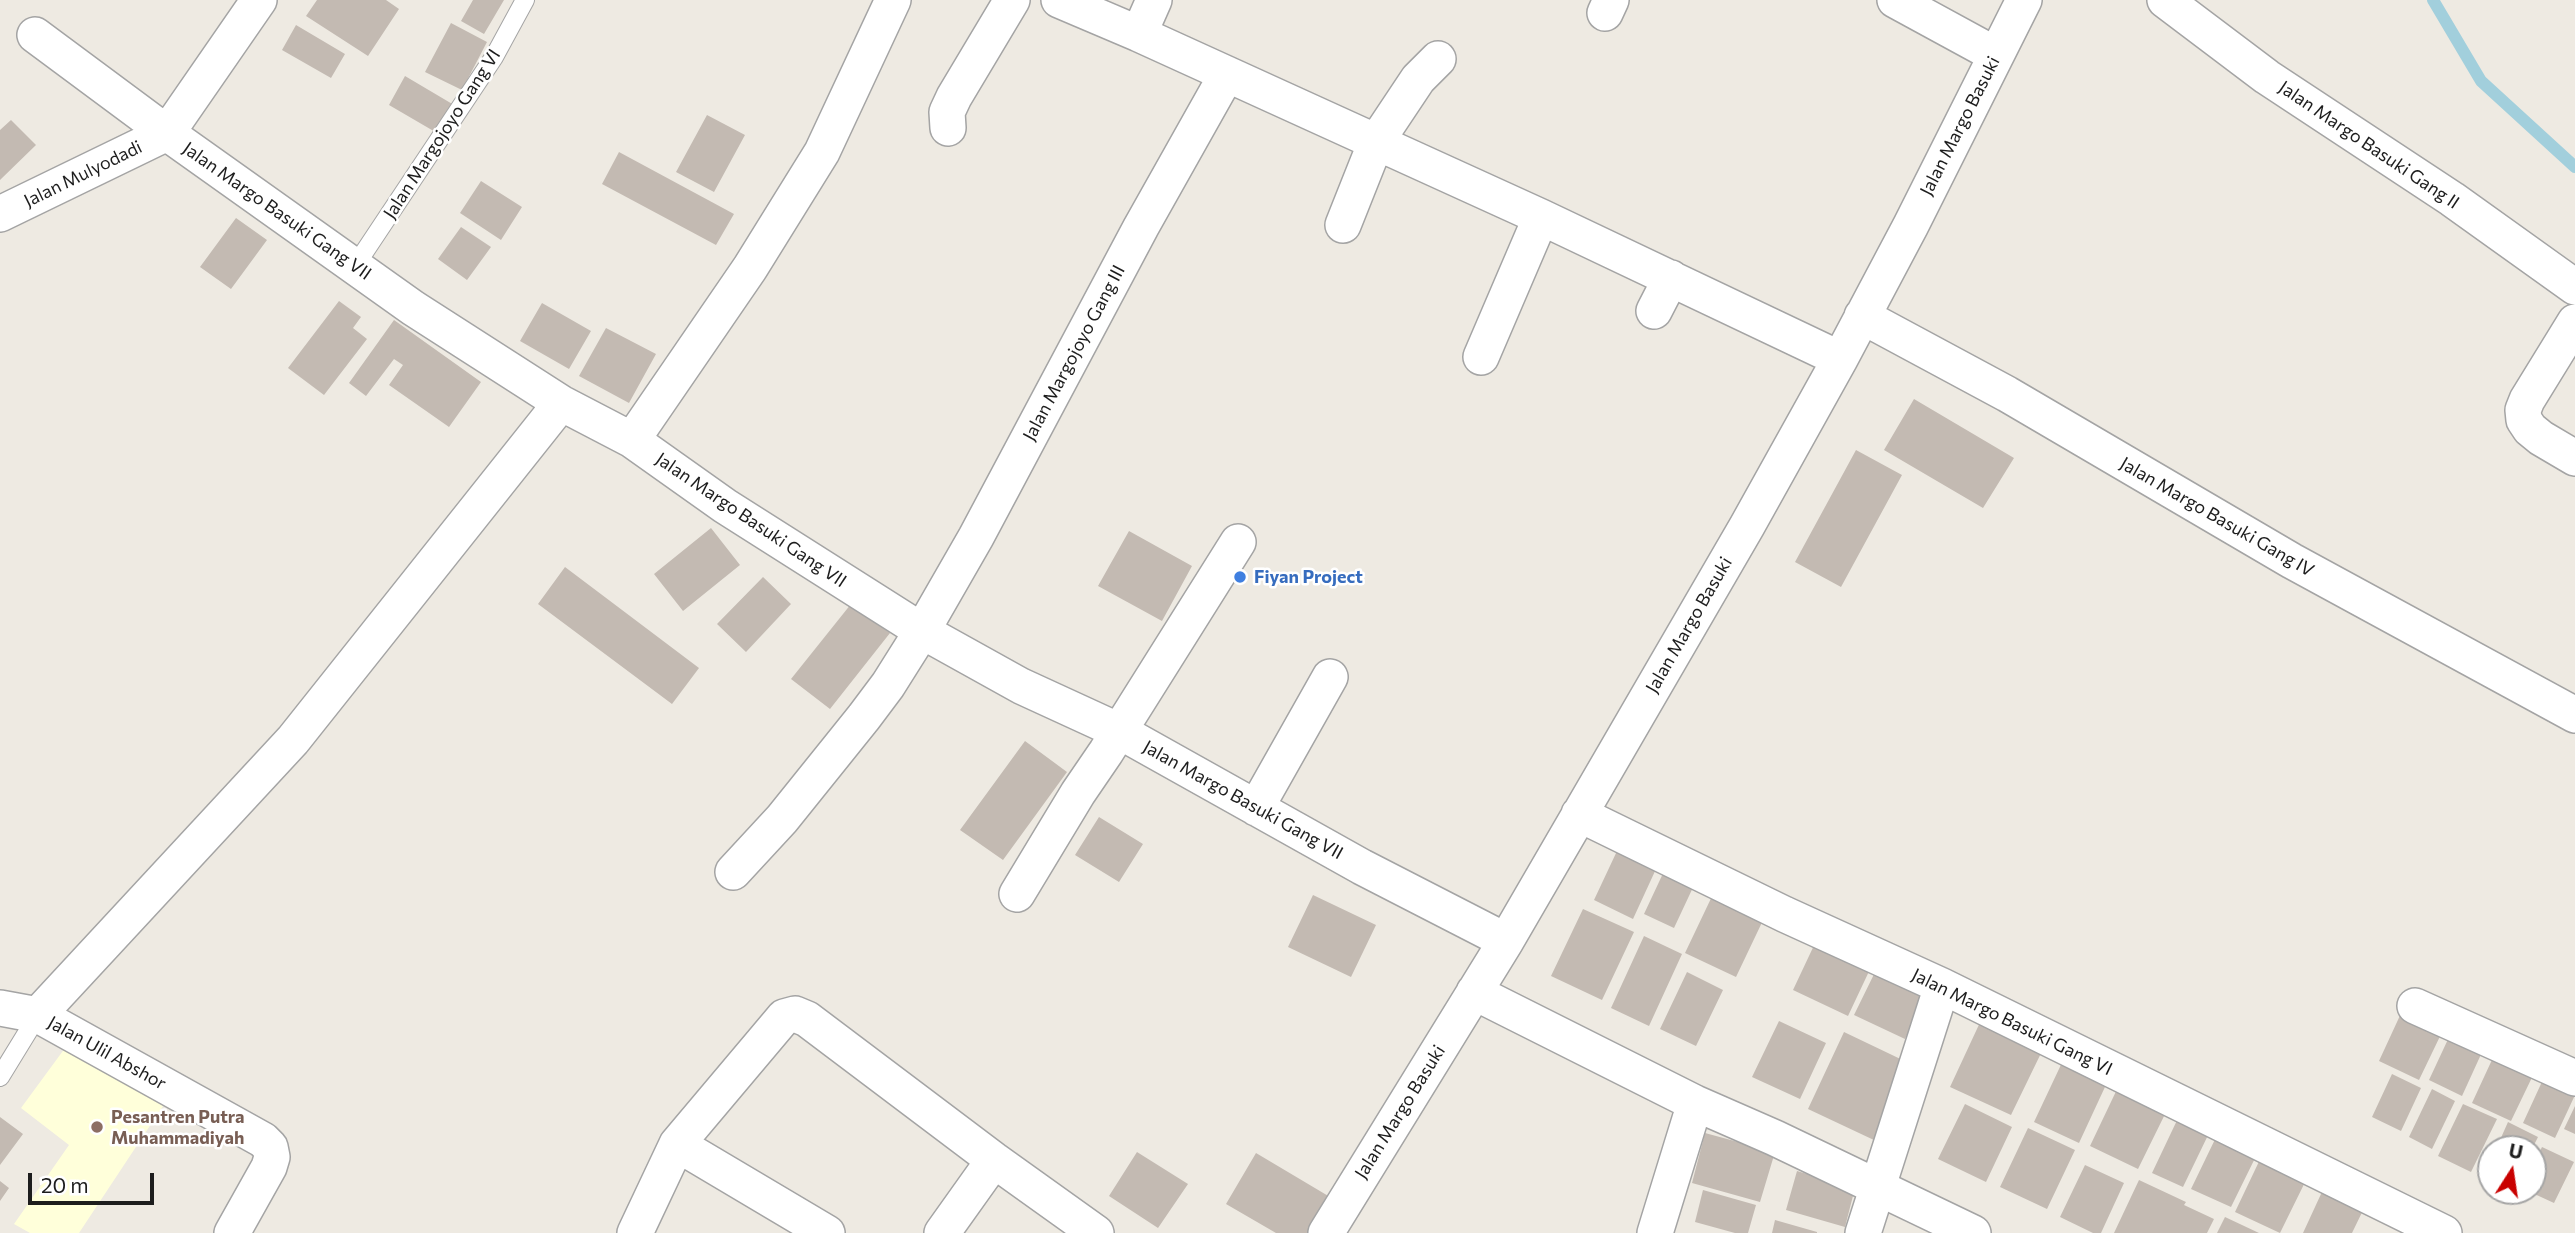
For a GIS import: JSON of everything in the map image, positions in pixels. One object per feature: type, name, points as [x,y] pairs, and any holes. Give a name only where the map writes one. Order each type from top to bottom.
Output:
[{"type":"street","points":[[167,133],[259,0]]},
{"type":"street","points":[[632,440],[750,268],[822,152],[893,0]]},
{"type":"street","points":[[948,128],[947,112],[954,97],[1012,0]]},
{"type":"street","points":[[1059,0],[1541,217],[1840,359]]},
{"type":"street","points":[[1139,34],[1154,0]]},
{"type":"street","points":[[1895,0],[1996,55]]},
{"type":"street","name":"Jalan Margo Basuki","points":[[1326,1233],[1506,941],[1747,526],[1911,225],[2024,0]]},
{"type":"street","name":"Jalan Margo Basuki Gang II","points":[[2165,0],[2267,77],[2452,199],[2575,287]]},
{"type":"street","name":"Jalan Margo Basuki Gang VII","points":[[36,35],[167,133],[413,308],[561,403],[632,440],[725,506],[922,632],[1021,687],[1119,731],[1362,867],[1506,941]]},
{"type":"street","points":[[1343,225],[1376,142],[1418,79],[1438,59]]},
{"type":"street","name":"Jalan Margojoyo Gang III","points":[[733,872],[782,819],[863,717],[888,685],[922,632],[1227,74]]},
{"type":"street","name":"Jalan Mulyodadi","points":[[0,214],[167,133]]},
{"type":"street","points":[[1481,357],[1541,217]]},
{"type":"street","points":[[1654,311],[1671,278]]},
{"type":"street","name":"Jalan Margo Basuki Gang IV","points":[[1862,316],[2007,394],[2304,568],[2575,715]]},
{"type":"street","points":[[2575,321],[2526,400],[2523,410],[2524,420],[2530,429],[2575,458]]},
{"type":"street","points":[[38,1015],[293,740],[561,403]]},
{"type":"street","points":[[1017,894],[1238,542]]},
{"type":"street","points":[[1256,808],[1330,677]]},
{"type":"street","name":"Jalan Margo Basuki Gang VI","points":[[1579,814],[1784,914],[1942,986],[2444,1233]]},
{"type":"street","points":[[1863,1233],[1942,986]]},
{"type":"street","points":[[1474,992],[1695,1103],[1878,1186],[1973,1233]]},
{"type":"street","points":[[2415,1006],[2575,1078]]},
{"type":"street","name":"Jalan Ulil Abshor","points":[[0,1008],[38,1015],[240,1126],[270,1147],[272,1157],[269,1167],[232,1233]]},
{"type":"street","points":[[635,1233],[677,1144],[784,1017],[795,1014],[807,1019],[1096,1233]]},
{"type":"street","points":[[1656,1233],[1695,1103]]},
{"type":"street","points":[[677,1144],[814,1229]]},
{"type":"street","points":[[942,1233],[994,1160]]},
{"type":"lane","name":"Jalan Margojoyo Gang VI","points":[[355,267],[494,57],[525,0]]},
{"type":"lane","points":[[0,1077],[38,1015]]},
{"type":"shaded area","name":"Pesantren Putra Muhammadiyah","points":[[68,1044],[167,1100],[79,1233],[30,1233],[14,1224],[69,1145],[21,1108]]},
{"type":"building","points":[[317,0],[386,0],[399,9],[368,56],[306,16]]},
{"type":"building","points":[[473,0],[504,0],[484,34],[461,21]]},
{"type":"building","points":[[451,23],[487,42],[462,90],[425,72]]},
{"type":"building","points":[[296,25],[345,54],[331,78],[282,50]]},
{"type":"building","points":[[405,76],[454,105],[437,133],[389,105]]},
{"type":"building","points":[[707,115],[745,135],[714,192],[676,172]]},
{"type":"building","points":[[11,120],[36,145],[0,180],[0,130]]},
{"type":"building","points":[[619,152],[734,214],[716,245],[602,184]]},
{"type":"building","points":[[481,181],[522,207],[501,240],[460,213]]},
{"type":"building","points":[[236,218],[267,240],[231,289],[200,267]]},
{"type":"building","points":[[461,227],[491,247],[467,280],[438,259]]},
{"type":"building","points":[[339,301],[361,317],[353,328],[367,339],[324,395],[288,368]]},
{"type":"building","points":[[542,303],[591,331],[569,369],[520,341]]},
{"type":"building","points":[[394,320],[481,382],[449,427],[389,385],[403,365],[394,359],[366,396],[349,383]]},
{"type":"building","points":[[606,328],[656,354],[629,403],[579,376]]},
{"type":"building","points":[[1914,399],[2014,458],[1983,508],[1884,450]]},
{"type":"building","points":[[1856,450],[1902,475],[1841,587],[1795,562]]},
{"type":"building","points":[[711,528],[740,565],[683,611],[654,574]]},
{"type":"building","points":[[1129,531],[1192,566],[1162,621],[1098,586]]},
{"type":"building","points":[[565,567],[699,668],[672,704],[538,604]]},
{"type":"building","points":[[763,577],[791,604],[746,652],[717,624]]},
{"type":"building","points":[[851,604],[890,633],[830,709],[791,679]]},
{"type":"building","points":[[1025,741],[1067,772],[1003,860],[960,830]]},
{"type":"building","points":[[1099,817],[1143,844],[1119,882],[1075,855]]},
{"type":"building","points":[[1617,851],[1656,869],[1633,919],[1594,900]]},
{"type":"building","points":[[1666,867],[1696,881],[1674,928],[1644,914]]},
{"type":"building","points":[[1715,890],[1766,914],[1736,977],[1685,953]]},
{"type":"building","points":[[1313,895],[1376,925],[1351,977],[1288,947]]},
{"type":"building","points":[[1583,909],[1634,932],[1602,1000],[1551,976]]},
{"type":"building","points":[[1644,936],[1682,954],[1649,1026],[1611,1008]]},
{"type":"building","points":[[1817,939],[1872,965],[1848,1016],[1793,990]]},
{"type":"building","points":[[1879,964],[1929,987],[1905,1039],[1854,1015]]},
{"type":"building","points":[[1687,972],[1723,990],[1696,1046],[1660,1029]]},
{"type":"building","points":[[2403,1009],[2444,1028],[2419,1080],[2379,1061]]},
{"type":"building","points":[[1983,1016],[2045,1045],[2011,1115],[1950,1087]]},
{"type":"building","points":[[1779,1021],[1826,1043],[1800,1099],[1752,1077]]},
{"type":"building","points":[[1844,1032],[1913,1065],[1876,1141],[1808,1109]]},
{"type":"building","points":[[2450,1035],[2483,1050],[2462,1096],[2429,1080]]},
{"type":"building","points":[[2497,1049],[2537,1067],[2511,1121],[2472,1103]]},
{"type":"building","points":[[2067,1052],[2111,1074],[2079,1143],[2034,1122]]},
{"type":"building","points":[[2546,1073],[2575,1095],[2555,1138],[2523,1123]]},
{"type":"building","points":[[2392,1074],[2421,1088],[2401,1131],[2372,1117]]},
{"type":"building","points":[[2120,1083],[2169,1106],[2138,1169],[2090,1146]]},
{"type":"building","points":[[2432,1089],[2455,1101],[2432,1149],[2409,1137]]},
{"type":"building","points":[[1965,1104],[2012,1127],[1986,1182],[1938,1159]]},
{"type":"building","points":[[2463,1104],[2497,1119],[2489,1135],[2477,1135],[2477,1160],[2471,1172],[2438,1156]]},
{"type":"building","points":[[2575,1106],[2575,1134],[2564,1129]]},
{"type":"building","points":[[2180,1114],[2211,1129],[2183,1187],[2152,1173]]},
{"type":"building","points":[[0,1117],[23,1134],[0,1165]]},
{"type":"building","points":[[2508,1122],[2534,1135],[2502,1135]]},
{"type":"building","points":[[2028,1128],[2075,1150],[2047,1209],[2000,1187]]},
{"type":"building","points":[[2220,1129],[2260,1148],[2231,1207],[2191,1189]]},
{"type":"building","points":[[1705,1133],[1775,1152],[1760,1202],[1692,1183]]},
{"type":"building","points":[[2547,1149],[2574,1162],[2554,1203],[2547,1200]]},
{"type":"building","points":[[2264,1151],[2310,1172],[2280,1233],[2235,1212]]},
{"type":"building","points":[[1137,1152],[1188,1184],[1158,1228],[1109,1196]]},
{"type":"building","points":[[1256,1153],[1330,1197],[1310,1233],[1276,1233],[1226,1204]]},
{"type":"building","points":[[2085,1165],[2124,1183],[2101,1233],[2093,1233],[2060,1217]]},
{"type":"building","points":[[1797,1171],[1855,1188],[1845,1227],[1786,1210]]},
{"type":"building","points":[[2139,1180],[2186,1202],[2184,1205],[2214,1219],[2207,1233],[2114,1233]]},
{"type":"building","points":[[0,1181],[9,1188],[0,1201]]},
{"type":"building","points":[[2327,1181],[2368,1200],[2352,1233],[2303,1233]]},
{"type":"building","points":[[1703,1190],[1756,1205],[1748,1233],[1735,1233],[1695,1222]]},
{"type":"building","points":[[2225,1217],[2259,1233],[2217,1233]]},
{"type":"building","points":[[1775,1220],[1817,1232],[1817,1233],[1772,1233]]},
{"type":"waterway","points":[[2433,0],[2481,81],[2575,167]]},
{"type":"place","name":"Fiyan Project","points":[[1240,577]]},
{"type":"place","name":"Pesantren Putra Muhammadiyah","points":[[97,1127]]}]
